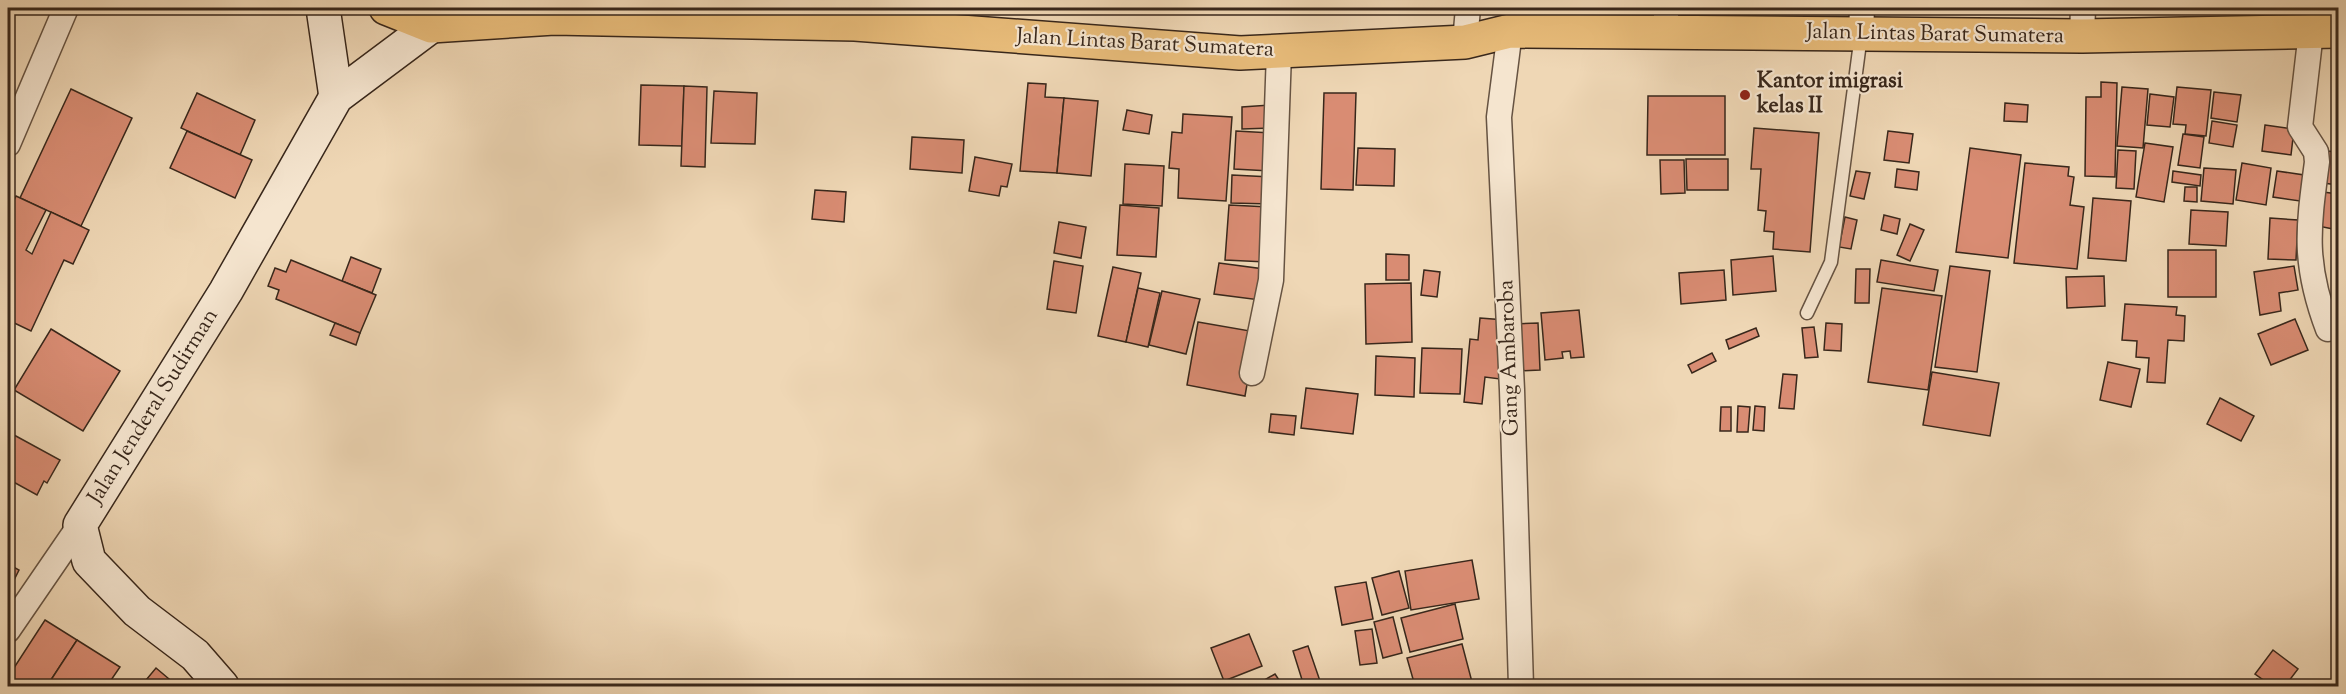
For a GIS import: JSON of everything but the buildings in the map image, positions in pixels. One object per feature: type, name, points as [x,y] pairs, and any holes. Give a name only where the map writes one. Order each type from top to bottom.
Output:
[{"type":"highway","name":"Jalan Lintas Barat Sumatera","points":[[386,8],[431,26],[554,18],[856,16],[1240,53],[1465,42],[1510,31],[1666,20],[2083,22],[2325,31]]},
{"type":"main road","points":[[323,8],[336,97]]},
{"type":"main road","name":"Jalan Jenderal Sudirman","points":[[222,687],[195,655],[137,611],[88,561],[80,525],[226,291],[336,97],[431,26]]},
{"type":"street","points":[[8,144],[66,8]]},
{"type":"street","points":[[1465,42],[1468,8]]},
{"type":"street","name":"Gang Ambaroba","points":[[1510,31],[1499,117],[1513,402],[1521,687]]},
{"type":"street","points":[[2325,31],[2300,127],[2316,152],[2318,162],[2308,227],[2309,259],[2314,294],[2328,328]]},
{"type":"street","points":[[1252,373],[1271,280],[1279,52]]},
{"type":"street","points":[[8,630],[80,525]]},
{"type":"lane","points":[[1808,313],[1831,262],[1837,234],[1862,21]]},
{"type":"place","name":"Kantor imigrasi kelas II","points":[[1745,95]]}]
